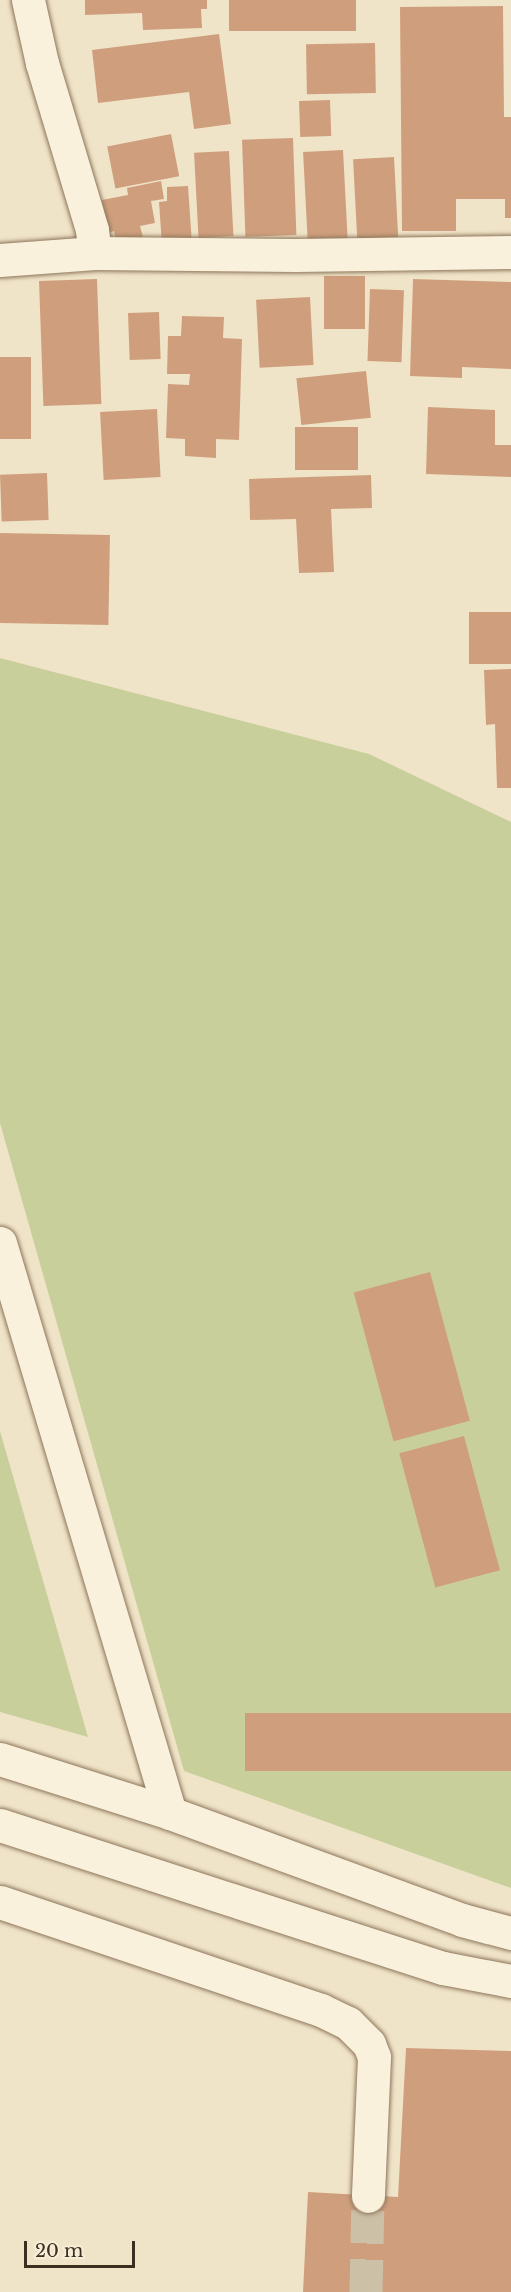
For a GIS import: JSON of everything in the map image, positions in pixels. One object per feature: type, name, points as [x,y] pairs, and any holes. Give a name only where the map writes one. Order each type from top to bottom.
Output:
[{"type":"street","points":[[28,0],[42,63],[92,230],[95,253]]},
{"type":"street","points":[[0,260],[95,253],[295,255],[511,252]]},
{"type":"street","points":[[0,1243],[170,1813]]},
{"type":"street","points":[[0,1759],[170,1813],[462,1920],[511,1933]]},
{"type":"street","points":[[0,1825],[443,1968],[511,1981]]},
{"type":"street","points":[[0,1902],[321,2010],[348,2023],[365,2038],[374,2057],[368,2196]]},
{"type":"street","points":[[443,1968],[462,1920]]},
{"type":"green space","points":[[0,658],[369,754],[511,822],[511,1888],[184,1771],[0,1123]]},
{"type":"green space","points":[[0,1431],[88,1737],[0,1712]]},
{"type":"building","points":[[85,0],[207,0],[207,9],[201,9],[202,28],[143,30],[142,13],[85,15]]},
{"type":"building","points":[[229,0],[356,0],[356,31],[229,31]]},
{"type":"building","points":[[503,6],[504,117],[511,117],[511,218],[505,218],[505,199],[456,199],[456,231],[402,231],[400,7]]},
{"type":"building","points":[[219,34],[231,124],[194,129],[189,92],[98,103],[92,50]]},
{"type":"building","points":[[375,43],[376,93],[307,94],[306,44]]},
{"type":"building","points":[[330,100],[331,136],[300,137],[299,101]]},
{"type":"building","points":[[171,134],[179,176],[115,189],[107,146]]},
{"type":"building","points":[[293,138],[296,235],[245,237],[242,140]]},
{"type":"building","points":[[343,150],[348,239],[308,241],[303,152]]},
{"type":"building","points":[[229,151],[233,236],[198,238],[194,153]]},
{"type":"building","points":[[394,157],[398,237],[357,239],[353,159]]},
{"type":"building","points":[[161,181],[164,199],[151,201],[155,223],[140,226],[144,241],[117,246],[114,231],[108,233],[102,200],[128,195],[127,188]]},
{"type":"building","points":[[188,186],[192,244],[162,245],[159,202],[167,201],[167,187]]},
{"type":"building","points":[[324,276],[365,276],[365,329],[324,329]]},
{"type":"building","points":[[97,279],[101,404],[43,406],[39,281]]},
{"type":"building","points":[[413,279],[511,282],[511,369],[462,367],[462,378],[410,376]]},
{"type":"building","points":[[370,289],[404,290],[401,362],[367,361]]},
{"type":"building","points":[[310,297],[314,365],[260,368],[256,300]]},
{"type":"building","points":[[159,312],[161,359],[130,360],[128,313]]},
{"type":"building","points":[[182,316],[224,317],[223,338],[242,339],[239,440],[216,439],[216,458],[185,456],[185,439],[166,438],[168,384],[189,385],[190,374],[167,374],[168,336],[181,336]]},
{"type":"building","points":[[0,357],[31,357],[31,439],[0,439]]},
{"type":"building","points":[[366,371],[371,418],[301,425],[296,378]]},
{"type":"building","points":[[428,407],[495,410],[495,445],[511,445],[511,477],[426,474]]},
{"type":"building","points":[[157,409],[161,477],[104,480],[100,412]]},
{"type":"building","points":[[295,427],[358,427],[358,470],[295,470]]},
{"type":"building","points":[[47,473],[49,520],[2,522],[0,475]]},
{"type":"building","points":[[371,475],[372,508],[331,509],[334,572],[299,573],[296,519],[250,520],[249,479]]},
{"type":"building","points":[[0,533],[110,535],[108,625],[0,623]]},
{"type":"building","points":[[469,612],[511,612],[511,664],[469,664]]},
{"type":"building","points":[[511,669],[511,788],[497,788],[495,724],[486,725],[484,670]]},
{"type":"building","points":[[430,1272],[470,1421],[394,1441],[354,1292]]},
{"type":"building","points":[[464,1436],[500,1570],[435,1588],[399,1453]]},
{"type":"building","points":[[245,1713],[511,1713],[511,1771],[245,1771]]},
{"type":"building","points":[[406,2048],[511,2051],[511,2292],[303,2292],[308,2192],[398,2197]]},
{"type":"tunnel","points":[[366,2292],[368,2196]]}]
